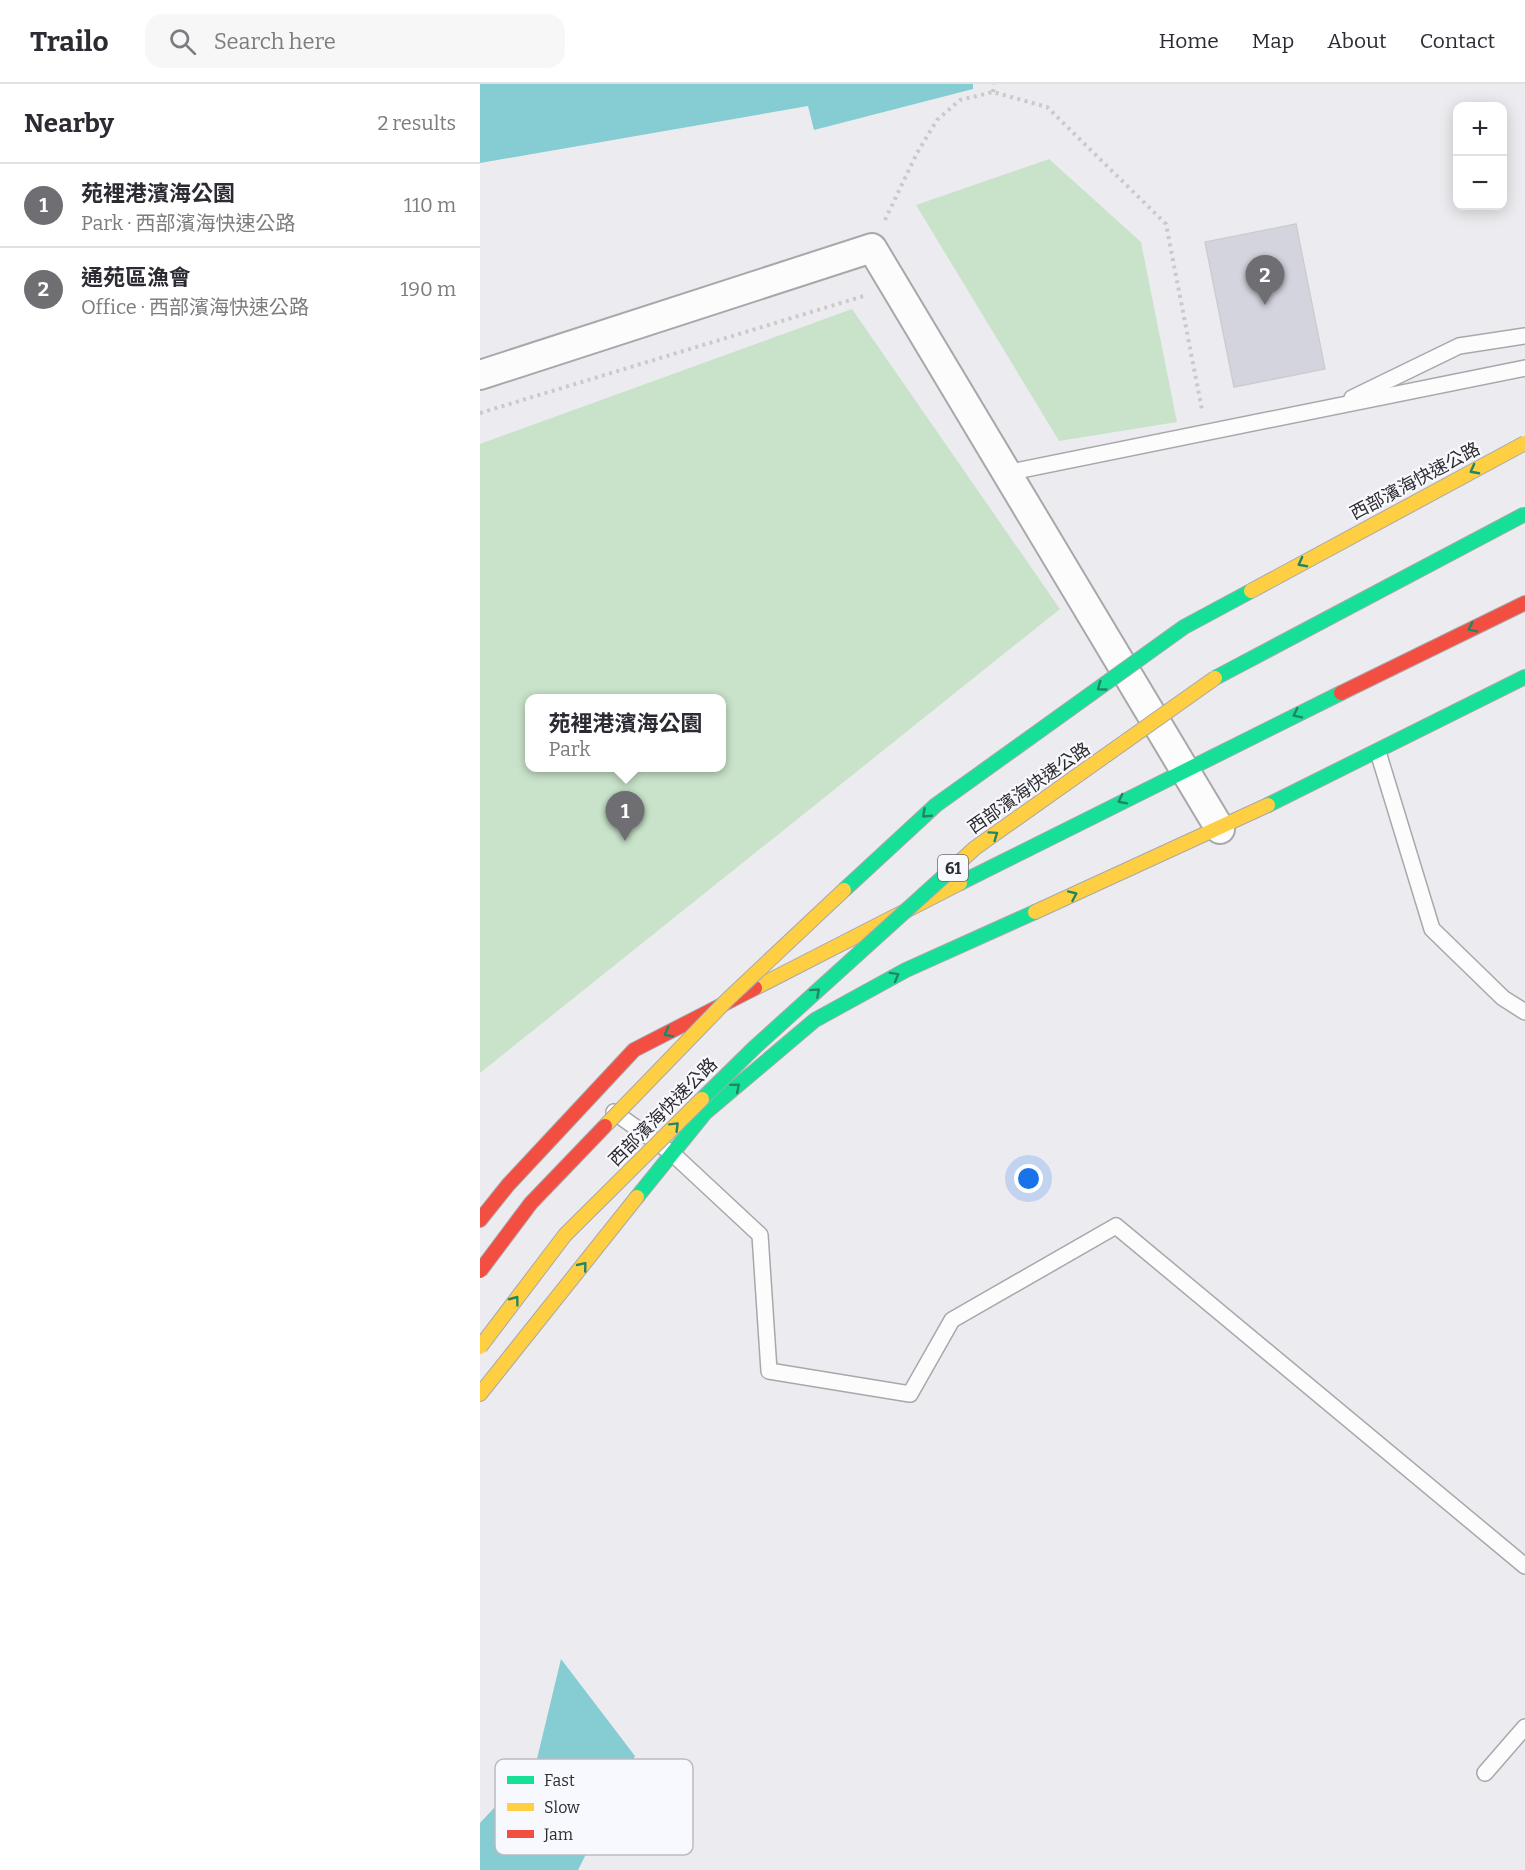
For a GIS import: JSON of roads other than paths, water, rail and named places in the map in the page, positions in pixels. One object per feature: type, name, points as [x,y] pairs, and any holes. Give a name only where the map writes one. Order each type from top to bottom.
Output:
[{"type":"main road","name":"西部濱海快速公路","points":[[480,1271],[531,1203],[727,1000],[936,805],[1184,627],[1525,442]]},
{"type":"main road","name":"西部濱海快速公路","points":[[480,1347],[565,1235],[754,1048],[975,848],[1224,672],[1525,514]]},
{"type":"main road","points":[[480,1220],[508,1185],[634,1050],[1186,768],[1525,603]]},
{"type":"main road","points":[[480,1394],[705,1113],[815,1020],[906,969],[1220,829],[1378,753],[1525,677]]},
{"type":"street","points":[[480,375],[872,248],[1186,768],[1220,829]]},
{"type":"lane","points":[[1332,407],[1458,346],[1525,336]]},
{"type":"lane","points":[[1006,473],[1525,368]]},
{"type":"lane","points":[[1378,753],[1432,928],[1503,998],[1525,1012]]},
{"type":"lane","points":[[591,1096],[673,1154],[760,1235],[769,1371],[910,1394],[952,1320],[1116,1226],[1525,1566]]},
{"type":"lane","points":[[1485,1773],[1525,1727]]},
{"type":"water","points":[[480,84],[973,84],[973,89],[814,130],[808,106],[480,163]]},
{"type":"water","points":[[561,1659],[635,1756],[634,1759],[537,1759]]},
{"type":"water","points":[[495,1807],[495,1855],[586,1855],[578,1870],[480,1870],[480,1823]]},
{"type":"place","name":"通苑區漁會","points":[[1265,305]]},
{"type":"place","name":"苑裡港濱海公園","points":[[625,841]]}]
